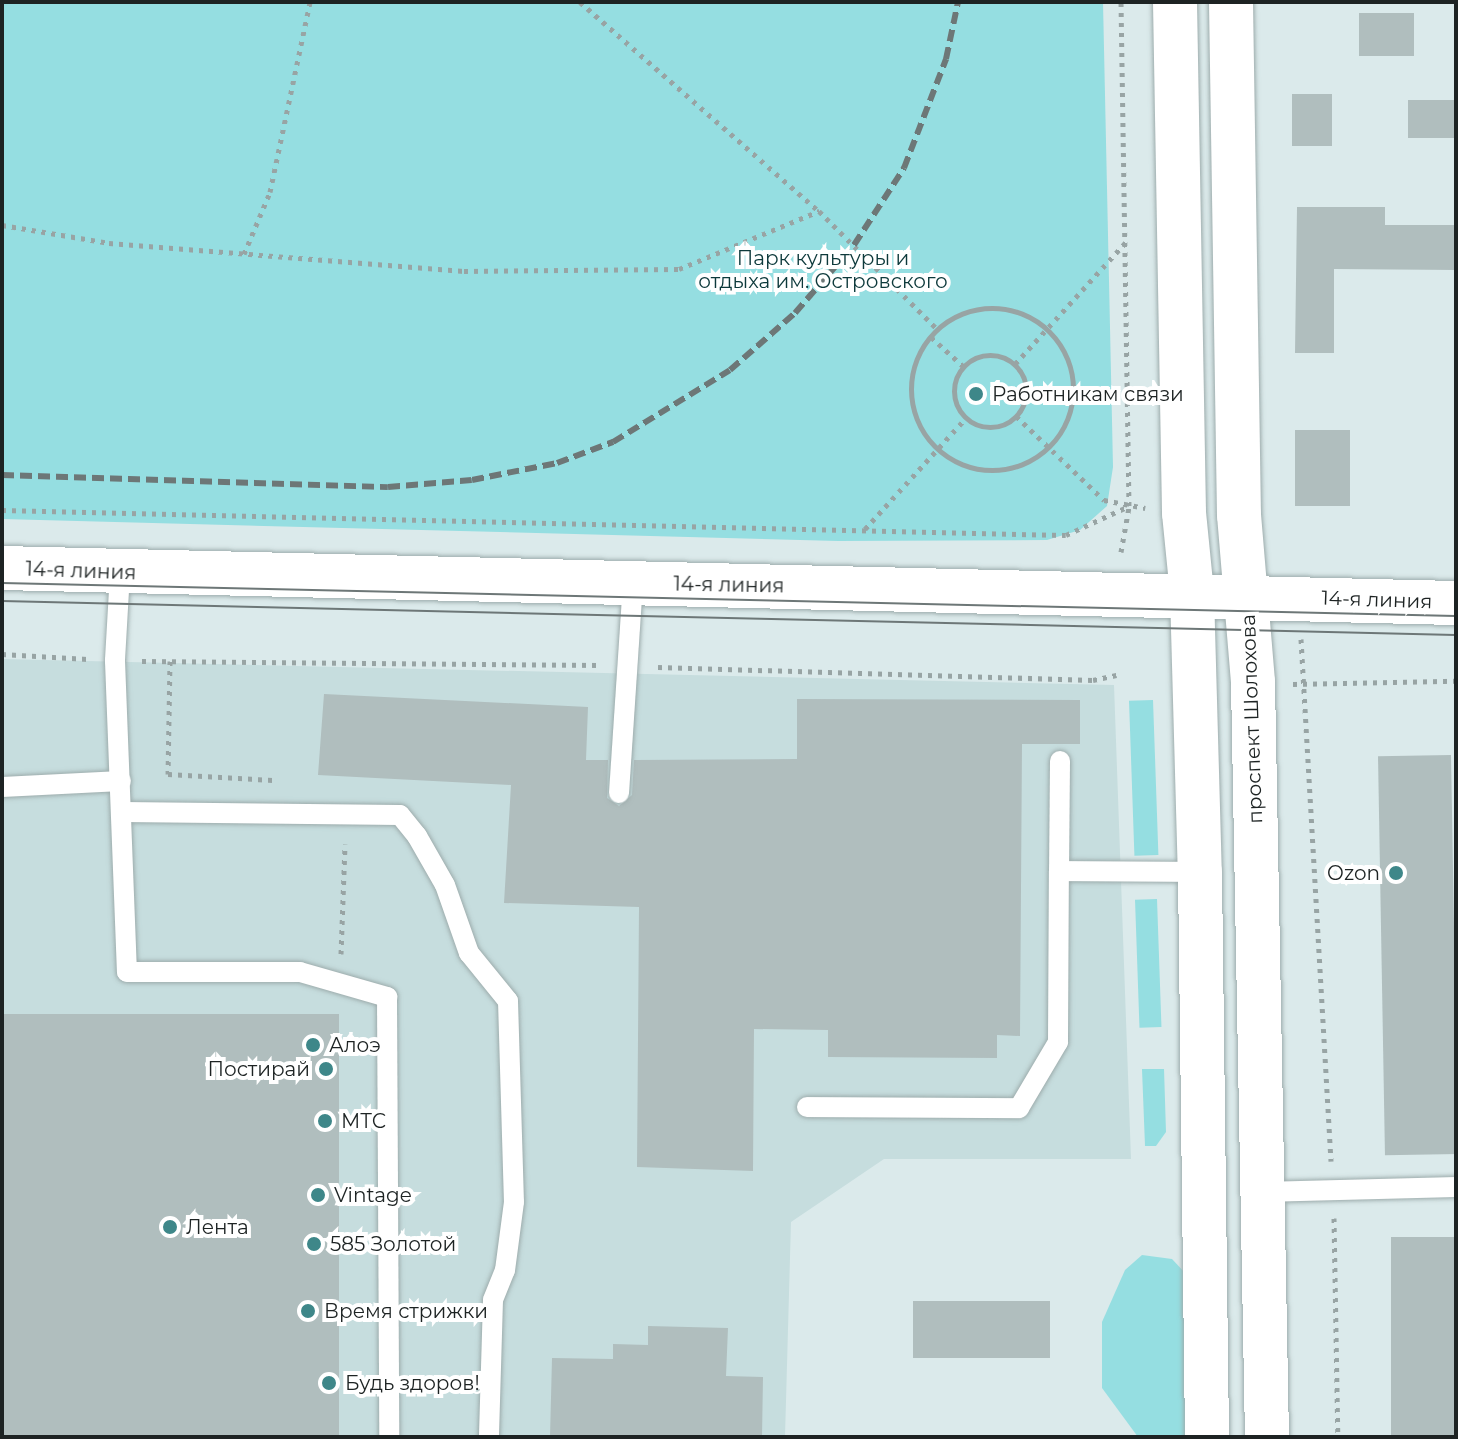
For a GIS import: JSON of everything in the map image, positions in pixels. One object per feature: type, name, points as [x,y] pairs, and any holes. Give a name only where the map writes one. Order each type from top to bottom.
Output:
[{"type":"main road","points":[[1175,2],[1184,513],[1192,593],[1200,872],[1207,1437]]},
{"type":"main road","name":"проспект Шолохова","points":[[1231,2],[1239,515],[1253,682],[1267,1437]]},
{"type":"main road","name":"14-я линия","points":[[2,568],[120,573],[1192,593],[1456,603]]},
{"type":"lane","points":[[120,573],[115,661],[127,972],[300,972],[387,997],[389,1437]]},
{"type":"lane","points":[[619,793],[633,583]]},
{"type":"lane","points":[[807,1107],[1019,1108],[1058,1042],[1060,761]]},
{"type":"lane","points":[[2,787],[121,781]]},
{"type":"lane","points":[[122,812],[400,815],[445,885],[469,953],[508,1001],[514,1202],[505,1270],[493,1300],[489,1437]]},
{"type":"lane","points":[[1059,871],[1200,872]]},
{"type":"lane","points":[[1262,1192],[1456,1187]]},
{"type":"path","points":[[244,254],[270,192],[310,2]]},
{"type":"path","points":[[580,2],[819,211],[937,329]]},
{"type":"path","points":[[1121,2],[1128,239],[1129,506]]},
{"type":"path","points":[[2,225],[109,243],[464,271],[679,269],[819,211]]},
{"type":"path","points":[[1015,364],[1128,239]]},
{"type":"path","points":[[1001,307],[1024,313],[1048,329],[1070,363],[1074,386],[1071,409],[1049,448],[1021,465],[989,471],[968,467],[938,449],[920,427],[911,386],[915,365],[937,329],[957,315],[1001,307]]},
{"type":"path","points":[[931,337],[963,366]]},
{"type":"path","points":[[993,354],[1015,364],[1027,390],[1016,416],[992,427],[966,418],[954,393],[963,366],[993,354]]},
{"type":"path","points":[[1016,416],[1104,500],[1129,506]]},
{"type":"path","points":[[864,529],[966,418]]},
{"type":"path","points":[[2,510],[1066,535],[1129,506]]},
{"type":"path","points":[[1299,598],[1333,1190],[1338,1437]]},
{"type":"path","points":[[2,654],[115,661]]},
{"type":"path","points":[[170,661],[168,774],[279,780]]},
{"type":"path","points":[[1253,682],[1456,681]]},
{"type":"path","points":[[340,983],[346,813]]},
{"type":"shaded area","points":[[2,659],[1114,685],[1131,1159],[884,1159],[791,1222],[785,1437],[2,1437]]},
{"type":"green space","name":"Парк культуры и отдыха им. Островского","points":[[2,2],[1103,2],[1113,467],[1107,506],[1080,530],[1047,540],[838,541],[2,519]]},
{"type":"green space","points":[[1153,700],[1158,855],[1134,856],[1129,701]]},
{"type":"green space","points":[[1157,899],[1161,1027],[1139,1028],[1135,900]]},
{"type":"green space","points":[[1142,1069],[1164,1069],[1166,1132],[1156,1146],[1145,1146]]},
{"type":"green space","points":[[1142,1255],[1172,1259],[1187,1275],[1185,1437],[1138,1437],[1102,1388],[1102,1322],[1125,1270]]},
{"type":"building","points":[[1359,13],[1414,13],[1414,56],[1359,56]]},
{"type":"building","points":[[1292,94],[1332,94],[1332,146],[1292,146]]},
{"type":"building","points":[[1408,100],[1456,100],[1456,138],[1408,138]]},
{"type":"building","points":[[1297,207],[1385,207],[1385,225],[1456,225],[1456,270],[1334,269],[1334,353],[1295,353]]},
{"type":"building","points":[[1295,430],[1350,430],[1350,506],[1295,506]]},
{"type":"building","points":[[324,694],[588,707],[586,760],[608,760],[607,798],[619,806],[632,795],[634,760],[797,759],[797,699],[1080,700],[1080,744],[1022,744],[1020,1036],[997,1035],[997,1058],[828,1057],[828,1030],[754,1029],[753,1171],[637,1167],[639,907],[504,903],[511,785],[318,775]]},
{"type":"building","points":[[1451,755],[1456,1154],[1385,1155],[1378,756]]},
{"type":"building","name":"Лента","points":[[2,1014],[339,1014],[339,1437],[2,1437]]},
{"type":"building","points":[[1391,1237],[1456,1237],[1456,1437],[1391,1437]]},
{"type":"building","points":[[913,1301],[1050,1301],[1050,1358],[913,1358]]},
{"type":"building","points":[[648,1326],[728,1328],[726,1376],[763,1377],[762,1437],[550,1437],[552,1358],[613,1359],[613,1344],[648,1345]]},
{"type":"tram line","points":[[2,583],[1456,616]]},
{"type":"tram line","points":[[2,601],[1456,635]]},
{"type":"railway","points":[[2,475],[388,487],[472,480],[557,463],[613,442],[730,370],[795,313],[854,245],[904,168],[946,59],[958,2]]},
{"type":"place","name":"Работникам связи","points":[[976,394]]},
{"type":"place","name":"Ozon","points":[[1396,873]]},
{"type":"place","name":"Алоэ","points":[[313,1045]]},
{"type":"place","name":"Постирай","points":[[326,1069]]},
{"type":"place","name":"МТС","points":[[325,1121]]},
{"type":"place","name":"Vintage","points":[[318,1195]]},
{"type":"place","name":"Лента","points":[[170,1227]]},
{"type":"place","name":"585 Золотой","points":[[314,1244]]},
{"type":"place","name":"Время стрижки","points":[[308,1311]]},
{"type":"place","name":"Будь здоров!","points":[[329,1383]]}]
